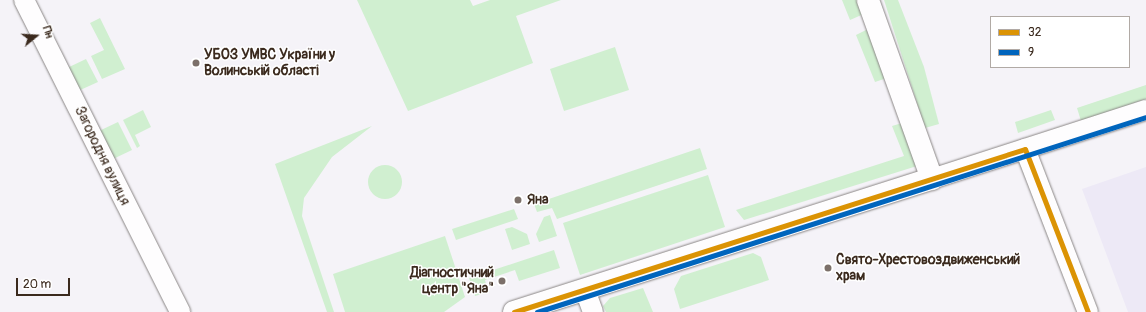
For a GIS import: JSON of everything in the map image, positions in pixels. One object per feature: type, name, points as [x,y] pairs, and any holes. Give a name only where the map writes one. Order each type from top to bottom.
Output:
[{"type":"street","name":"Загородня вулиця","points":[[24,0],[180,312]]},
{"type":"street","points":[[868,0],[932,179]]},
{"type":"street","points":[[514,312],[1146,110]]},
{"type":"street","points":[[1025,149],[1088,312]]},
{"type":"street","points":[[585,290],[593,312]]},
{"type":"shaded area","points":[[1146,167],[1146,312],[1128,312],[1082,189]]},
{"type":"green space","points":[[357,0],[470,0],[473,6],[490,0],[561,0],[516,16],[533,63],[408,111]]},
{"type":"green space","points":[[842,0],[861,0],[866,13],[850,20]]},
{"type":"green space","points":[[884,0],[898,0],[924,67],[939,124],[925,128]]},
{"type":"green space","points":[[100,18],[125,69],[102,79],[91,56],[104,50],[90,23]]},
{"type":"green space","points":[[870,28],[887,78],[875,82],[856,35]]},
{"type":"green space","points":[[615,47],[629,90],[564,111],[550,69]]},
{"type":"green space","points":[[86,59],[98,82],[78,91],[67,68]]},
{"type":"green space","points":[[1146,85],[1146,99],[1081,121],[1077,108]]},
{"type":"green space","points":[[143,110],[151,127],[135,135],[140,146],[137,148],[123,120]]},
{"type":"green space","points":[[1051,110],[1055,120],[1018,133],[1015,122]]},
{"type":"green space","points":[[118,122],[132,150],[113,159],[99,131]]},
{"type":"green space","points":[[902,123],[917,166],[744,220],[736,210],[904,156],[892,126]]},
{"type":"green space","points":[[372,126],[332,157],[304,198],[302,216],[334,312],[327,312],[275,164]]},
{"type":"green space","points":[[700,148],[707,169],[557,219],[552,208],[537,212],[534,204]]},
{"type":"green space","points":[[388,165],[397,170],[401,175],[401,189],[397,194],[392,198],[382,199],[378,198],[369,189],[368,179],[369,175],[378,166]]},
{"type":"green space","points":[[708,175],[725,227],[580,275],[563,223]]},
{"type":"green space","points":[[514,209],[518,219],[456,240],[452,229]]},
{"type":"green space","points":[[550,215],[557,236],[539,242],[536,234],[544,217]]},
{"type":"green space","points":[[512,227],[527,234],[530,244],[512,250],[505,229]]},
{"type":"green space","points":[[445,236],[465,297],[444,312],[345,312],[333,274]]},
{"type":"green space","points":[[554,250],[560,268],[519,281],[515,270],[485,280],[488,292],[475,296],[469,278]]},
{"type":"green space","points":[[753,253],[761,257],[769,280],[680,309],[674,289],[681,276]]},
{"type":"green space","points":[[643,288],[653,312],[606,312],[603,306],[610,298]]},
{"type":"transit line","name":"9","points":[[537,312],[1146,117]]},
{"type":"transit line","name":"32","points":[[1025,149],[1088,312]]},
{"type":"transit line","name":"32","points":[[514,312],[1025,149]]},
{"type":"place","name":"УБОЗ УМВС України у Волинськiй області","points":[[196,63]]},
{"type":"place","name":"Яна","points":[[518,200]]},
{"type":"place","name":"Свято-Хрестовоздвиженський храм","points":[[828,268]]},
{"type":"place","name":"Діагностичний центр \"Яна\"","points":[[502,281]]}]
